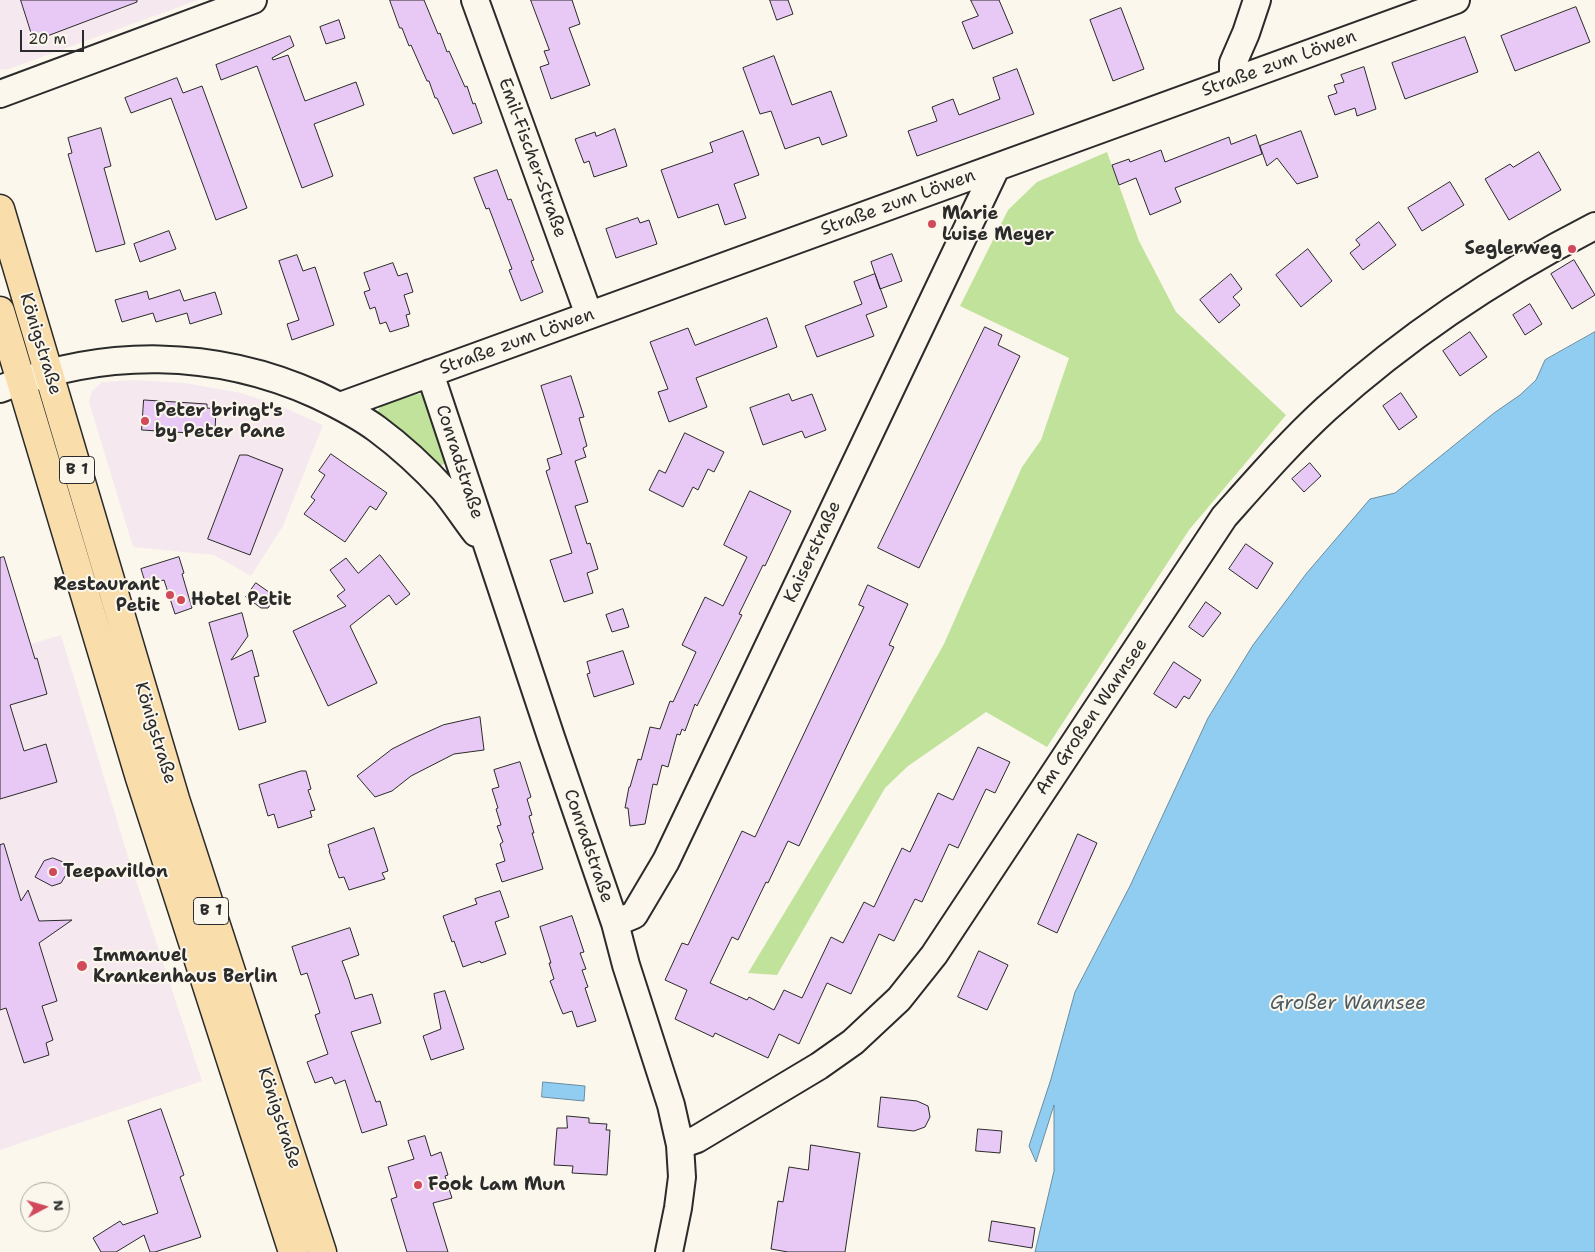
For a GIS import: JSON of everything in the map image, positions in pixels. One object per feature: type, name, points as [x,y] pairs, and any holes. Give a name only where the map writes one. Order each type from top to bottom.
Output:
[{"type":"main road","name":"Königstraße","points":[[0,209],[170,785],[322,1252]]},
{"type":"main road","name":"Königstraße","points":[[0,310],[10,385],[140,778],[293,1252]]},
{"type":"street","points":[[0,94],[253,0]]},
{"type":"street","name":"Emil-Fischer-Straße","points":[[475,0],[589,315]]},
{"type":"street","points":[[1233,80],[1233,63],[1257,0]]},
{"type":"street","name":"Straße zum Löwen","points":[[340,406],[1456,0]]},
{"type":"street","name":"Kaiserstraße","points":[[615,923],[634,915],[666,861],[996,168]]},
{"type":"street","name":"Am Großen Wannsee","points":[[680,1145],[697,1139],[819,1066],[853,1042],[899,999],[934,955],[1224,517],[1274,461],[1325,410],[1385,358],[1444,315],[1503,277],[1595,226]]},
{"type":"street","name":"Conradstraße","points":[[10,385],[49,372],[128,359],[169,359],[240,368],[292,384],[340,406],[376,429],[444,491],[489,550]]},
{"type":"street","name":"Conradstraße","points":[[430,373],[594,866],[615,923],[626,966],[670,1105],[680,1145]]},
{"type":"street","points":[[669,1252],[682,1177],[680,1145]]},
{"type":"shaded area","points":[[0,0],[198,0],[6,70],[0,69]]},
{"type":"shaded area","points":[[134,380],[185,383],[241,393],[278,405],[323,425],[283,526],[251,576],[214,555],[133,547],[89,402],[92,391],[102,382]]},
{"type":"shaded area","name":"Immanuel Krankenhaus Berlin","points":[[61,635],[126,850],[202,1081],[0,1150],[0,653]]},
{"type":"green space","points":[[1107,152],[1139,241],[1176,312],[1286,415],[1189,530],[1047,747],[986,712],[908,766],[885,788],[777,975],[748,973],[899,723],[944,644],[1022,467],[1041,440],[1069,358],[960,306],[1008,210],[1037,182]]},
{"type":"green space","points":[[427,392],[446,463],[440,466],[433,463],[381,421],[378,410],[385,402]]},
{"type":"water","name":"Großer Wannsee","points":[[1595,332],[1595,1252],[1035,1252],[1054,1171],[1054,1105],[1036,1162],[1029,1146],[1051,1079],[1075,992],[1130,886],[1208,718],[1253,645],[1306,574],[1370,499],[1395,493],[1494,413],[1520,395],[1536,380],[1545,360]]},
{"type":"water","points":[[543,1082],[585,1086],[584,1101],[542,1097]]},
{"type":"building","points":[[21,0],[137,0],[137,2],[34,41]]},
{"type":"building","points":[[390,0],[424,0],[447,52],[449,51],[465,87],[467,86],[482,123],[453,134],[411,45],[409,46],[402,28],[400,28]]},
{"type":"building","points":[[531,0],[572,0],[580,24],[569,28],[590,85],[551,99],[540,67],[549,64],[544,51],[549,50]]},
{"type":"building","points":[[770,0],[788,0],[793,14],[777,20]]},
{"type":"building","points":[[971,0],[999,0],[1013,33],[973,49],[962,22],[978,16]]},
{"type":"building","points":[[1576,7],[1590,42],[1515,71],[1501,36]]},
{"type":"building","points":[[1121,8],[1144,69],[1113,81],[1090,20]]},
{"type":"building","points":[[339,20],[345,38],[326,44],[320,27]]},
{"type":"building","points":[[290,36],[294,46],[272,58],[273,60],[288,55],[305,101],[356,82],[364,105],[314,124],[333,176],[302,188],[257,66],[221,80],[216,65]]},
{"type":"building","points":[[1465,37],[1478,72],[1405,99],[1392,63]]},
{"type":"building","points":[[774,56],[792,105],[831,91],[847,136],[822,145],[819,137],[785,149],[771,111],[760,114],[743,68]]},
{"type":"building","points":[[1364,67],[1376,109],[1357,116],[1355,108],[1335,115],[1328,96],[1337,93],[1334,85],[1344,82],[1341,75]]},
{"type":"building","points":[[1017,69],[1034,114],[917,156],[908,131],[937,121],[932,107],[953,99],[959,115],[1000,99],[993,78]]},
{"type":"building","points":[[177,78],[183,93],[202,86],[247,208],[216,220],[171,98],[131,113],[125,98]]},
{"type":"building","points":[[101,128],[111,166],[104,168],[125,244],[96,252],[68,154],[72,153],[68,138]]},
{"type":"building","points":[[615,129],[627,166],[594,177],[589,161],[584,163],[575,139],[595,132],[596,136]]},
{"type":"building","points":[[743,131],[759,175],[734,184],[746,218],[725,225],[718,204],[678,218],[661,170],[713,152],[710,143]]},
{"type":"building","points":[[1301,131],[1318,177],[1297,184],[1277,158],[1267,166],[1260,146]]},
{"type":"building","points":[[1256,135],[1262,154],[1175,188],[1181,202],[1150,215],[1136,178],[1119,185],[1112,165],[1129,159],[1130,162],[1161,150],[1165,162],[1229,137],[1231,144]]},
{"type":"building","points":[[1539,152],[1561,190],[1509,220],[1485,179],[1510,164],[1513,167]]},
{"type":"building","points":[[497,170],[508,200],[511,199],[534,260],[531,261],[543,292],[521,301],[509,270],[512,269],[489,208],[486,209],[474,178]]},
{"type":"building","points":[[1450,182],[1464,205],[1422,231],[1408,208]]},
{"type":"building","points":[[638,218],[640,223],[649,220],[657,244],[616,258],[606,229]]},
{"type":"building","points":[[1379,222],[1396,245],[1363,270],[1350,253],[1360,245],[1356,240]]},
{"type":"building","points":[[169,231],[176,249],[140,262],[134,244]]},
{"type":"building","points":[[1308,249],[1332,281],[1301,307],[1276,275]]},
{"type":"building","points":[[892,254],[902,281],[880,289],[871,262]]},
{"type":"building","points":[[297,255],[303,271],[315,267],[334,325],[292,340],[287,324],[299,320],[279,261]]},
{"type":"building","points":[[1574,260],[1595,295],[1572,309],[1551,274]]},
{"type":"building","points":[[393,263],[398,276],[407,273],[413,292],[404,295],[410,314],[406,315],[409,326],[390,332],[386,322],[380,324],[375,307],[370,309],[364,292],[370,290],[364,273]]},
{"type":"building","points":[[875,274],[887,307],[866,315],[874,336],[817,357],[805,326],[862,304],[854,282]]},
{"type":"building","points":[[1231,274],[1242,289],[1233,297],[1240,305],[1219,323],[1200,300]]},
{"type":"building","points":[[180,290],[184,301],[215,292],[222,314],[190,324],[187,313],[156,322],[153,313],[122,322],[115,300],[147,291],[149,299]]},
{"type":"building","points":[[1530,304],[1542,324],[1525,335],[1513,315]]},
{"type":"building","points":[[767,318],[777,347],[696,378],[707,407],[669,422],[658,392],[668,389],[650,342],[688,328],[695,345]]},
{"type":"building","points":[[985,327],[1002,335],[998,345],[1020,356],[919,568],[878,548]]},
{"type":"building","points":[[1470,332],[1487,357],[1460,376],[1443,351]]},
{"type":"building","points":[[571,376],[584,417],[579,418],[587,446],[583,448],[586,457],[575,461],[588,502],[575,506],[587,544],[590,543],[598,569],[587,573],[593,593],[564,602],[550,560],[572,553],[546,471],[550,469],[547,459],[562,454],[541,386]]},
{"type":"building","points":[[1401,393],[1417,417],[1399,430],[1383,406]]},
{"type":"building","points":[[789,394],[792,401],[812,394],[826,430],[805,438],[802,431],[763,445],[750,408]]},
{"type":"building","points":[[144,400],[207,404],[207,408],[216,409],[215,431],[206,434],[142,430]]},
{"type":"building","points":[[685,433],[724,452],[714,472],[708,469],[698,490],[693,487],[683,507],[649,490],[659,470],[665,473]]},
{"type":"building","points":[[331,454],[387,493],[376,510],[370,506],[345,542],[304,514],[315,500],[311,497],[325,475],[319,471]]},
{"type":"building","points":[[240,455],[247,455],[283,469],[250,555],[208,539]]},
{"type":"building","points":[[1310,463],[1321,476],[1304,492],[1292,479]]},
{"type":"building","points":[[750,491],[791,511],[765,566],[763,565],[739,614],[742,615],[697,706],[695,704],[685,731],[682,729],[680,735],[677,734],[668,767],[662,765],[657,785],[653,784],[645,824],[630,826],[628,808],[625,808],[629,787],[638,759],[641,760],[650,727],[660,729],[670,701],[673,702],[696,652],[682,645],[705,597],[723,606],[747,557],[724,545]]},
{"type":"building","points":[[1246,544],[1273,563],[1257,589],[1229,569]]},
{"type":"building","points":[[380,555],[410,594],[396,605],[389,595],[350,626],[377,683],[328,706],[293,631],[346,606],[337,596],[345,590],[330,570],[346,558],[358,573]]},
{"type":"building","points":[[4,557],[47,694],[10,705],[24,751],[46,744],[57,782],[0,799],[0,558]]},
{"type":"building","points":[[179,557],[192,608],[175,614],[164,580],[146,585],[141,569]]},
{"type":"building","points":[[256,583],[276,597],[268,608],[261,608],[246,597]]},
{"type":"building","points":[[868,585],[908,604],[889,645],[894,647],[799,846],[788,841],[738,940],[732,937],[710,983],[747,1000],[749,997],[774,1010],[784,990],[802,998],[831,937],[843,943],[864,902],[874,907],[902,848],[910,852],[938,793],[953,800],[978,747],[1010,762],[995,793],[986,789],[958,848],[949,844],[922,902],[915,899],[894,941],[879,934],[851,994],[827,983],[799,1044],[779,1034],[768,1058],[715,1033],[713,1037],[675,1019],[687,990],[665,980],[682,943],[688,945],[742,831],[755,837],[864,607],[859,605]]},
{"type":"building","points":[[1206,602],[1221,613],[1203,637],[1189,627]]},
{"type":"building","points":[[623,609],[629,627],[612,632],[606,615]]},
{"type":"building","points":[[242,613],[248,636],[231,660],[252,650],[259,676],[254,677],[266,722],[239,730],[209,623]]},
{"type":"building","points":[[623,651],[634,684],[594,697],[587,674],[590,673],[587,662]]},
{"type":"building","points":[[1174,662],[1201,680],[1189,699],[1184,696],[1176,708],[1154,694]]},
{"type":"building","points":[[480,717],[484,750],[454,754],[411,776],[392,791],[375,797],[357,776],[392,749],[414,738],[443,725]]},
{"type":"building","points":[[520,762],[531,797],[527,799],[532,815],[529,816],[543,869],[502,882],[496,864],[505,861],[500,844],[503,842],[497,826],[501,825],[496,809],[498,808],[492,789],[499,787],[494,770]]},
{"type":"building","points":[[306,771],[311,789],[308,790],[315,810],[310,811],[312,817],[278,828],[274,814],[268,816],[259,785]]},
{"type":"building","points":[[374,828],[388,871],[382,873],[385,879],[349,890],[344,877],[339,878],[328,845]]},
{"type":"building","points":[[1078,834],[1097,843],[1057,933],[1038,924]]},
{"type":"building","points":[[4,844],[21,901],[28,890],[39,921],[72,920],[39,943],[57,1001],[42,1006],[53,1040],[46,1043],[49,1055],[24,1063],[6,1008],[0,1010],[0,845]]},
{"type":"building","name":"Teepavillon","points":[[53,858],[63,862],[67,873],[61,883],[52,886],[35,877],[44,861]]},
{"type":"building","points":[[500,891],[509,917],[495,922],[506,954],[463,967],[443,916],[477,904],[475,899]]},
{"type":"building","points":[[572,916],[584,952],[580,953],[586,969],[582,970],[588,987],[585,988],[596,1021],[577,1027],[572,1011],[563,1014],[550,981],[554,979],[540,927]]},
{"type":"building","points":[[350,928],[359,955],[342,961],[355,999],[372,994],[381,1023],[351,1032],[376,1102],[380,1101],[387,1125],[362,1133],[345,1080],[335,1084],[332,1077],[315,1083],[307,1062],[328,1054],[315,1015],[320,1013],[307,973],[301,975],[292,947]]},
{"type":"building","points":[[979,951],[1008,965],[987,1010],[958,997]]},
{"type":"building","points":[[445,991],[464,1049],[431,1060],[423,1036],[441,1029],[434,994]]},
{"type":"building","points":[[881,1097],[917,1101],[928,1106],[930,1117],[925,1127],[914,1131],[878,1127]]},
{"type":"building","points":[[161,1109],[184,1175],[180,1177],[201,1237],[150,1252],[144,1235],[116,1252],[101,1252],[93,1238],[120,1221],[123,1225],[158,1213],[128,1121]]},
{"type":"building","points":[[567,1116],[589,1118],[589,1123],[607,1124],[606,1130],[610,1130],[607,1175],[572,1173],[573,1166],[554,1165],[557,1128],[567,1128]]},
{"type":"building","points":[[978,1129],[1002,1131],[1000,1153],[976,1151]]},
{"type":"building","points":[[425,1136],[431,1156],[441,1152],[448,1175],[445,1176],[452,1198],[433,1203],[448,1252],[407,1252],[391,1199],[397,1197],[388,1167],[414,1159],[408,1141]]},
{"type":"building","points":[[811,1145],[860,1153],[845,1252],[788,1252],[771,1249],[778,1201],[783,1202],[789,1167],[808,1170]]},
{"type":"building","points":[[992,1221],[1035,1228],[1032,1248],[989,1241]]},
{"type":"place","name":"Marie Luise Meyer","points":[[932,224]]},
{"type":"place","name":"Seglerweg","points":[[1572,249]]},
{"type":"place","name":"Peter bringt's by Peter Pane","points":[[145,421]]},
{"type":"place","name":"Restaurant Petit","points":[[170,595]]},
{"type":"place","name":"Hotel Petit","points":[[181,600]]},
{"type":"place","name":"Teepavillon","points":[[53,872]]},
{"type":"place","name":"Immanuel Krankenhaus Berlin","points":[[82,966]]},
{"type":"place","name":"Fook Lam Mun","points":[[418,1185]]}]
